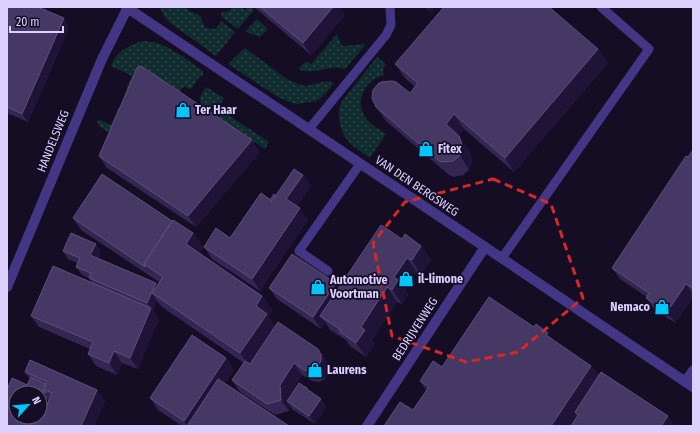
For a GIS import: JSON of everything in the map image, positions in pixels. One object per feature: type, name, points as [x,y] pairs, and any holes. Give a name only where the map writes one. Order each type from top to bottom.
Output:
[{"type":"street","name":"VAN DEN BERGSWEG","points":[[127,7],[689,384]]},
{"type":"street","name":"HANDELSWEG","points":[[7,287],[102,59],[127,7]]},
{"type":"street","name":"BEDRIJVENWEG","points":[[367,426],[485,247]]},
{"type":"lane","points":[[502,258],[649,49],[601,7]]},
{"type":"lane","points":[[309,129],[386,35],[391,25],[388,9]]},
{"type":"lane","points":[[328,271],[299,251],[360,164]]},
{"type":"lane","points":[[689,384],[693,370]]},
{"type":"highlighted area","points":[[493,179],[551,204],[583,298],[518,352],[466,362],[392,336],[373,243],[405,202]]},
{"type":"green space","points":[[160,7],[184,7],[201,16],[202,22],[206,28],[215,29],[221,21],[235,32],[216,56],[169,22],[164,16]]},
{"type":"green space","points":[[232,7],[242,7],[245,10],[248,7],[251,7],[254,10],[238,29],[222,17],[221,12],[229,11]]},
{"type":"green space","points":[[257,19],[268,29],[260,37],[245,32]]},
{"type":"green space","points":[[337,34],[342,46],[366,44],[345,69],[333,68],[316,71],[304,71],[298,69],[306,61],[311,64]]},
{"type":"green space","points":[[142,41],[159,44],[174,51],[203,71],[202,76],[198,78],[192,88],[190,89],[184,86],[178,94],[137,93],[126,89],[132,76],[111,66],[119,53]]},
{"type":"green space","points":[[245,48],[287,79],[300,85],[306,86],[326,81],[334,83],[321,98],[316,101],[297,104],[289,102],[278,97],[228,64]]},
{"type":"green space","points":[[377,57],[386,64],[383,70],[384,75],[378,77],[367,86],[361,97],[361,104],[367,120],[386,134],[370,158],[347,140],[340,124],[339,111],[340,105],[344,99]]},
{"type":"green space","points":[[206,87],[224,98],[218,108],[269,142],[265,149],[201,107],[201,96]]},
{"type":"green space","points":[[119,107],[124,110],[112,133],[109,133],[99,126],[97,121],[100,120],[111,125]]},
{"type":"building","points":[[7,7],[41,7],[40,8],[64,18],[22,114],[7,107]]},
{"type":"building","points":[[260,7],[333,7],[303,43]]},
{"type":"building","points":[[444,7],[549,7],[598,49],[505,158],[454,114],[446,124],[459,136],[462,147],[460,155],[453,161],[439,161],[376,107],[372,98],[373,90],[381,82],[396,82],[410,93],[418,83],[395,64]]},
{"type":"building","points":[[141,66],[252,140],[188,216],[99,156],[137,68]]},
{"type":"building","points":[[693,150],[693,289],[686,284],[667,312],[646,298],[649,293],[612,268],[686,156],[688,157]]},
{"type":"building","points":[[294,169],[303,175],[286,199],[300,208],[252,279],[204,247],[216,228],[230,238],[261,193],[272,201]]},
{"type":"building","points":[[102,174],[172,221],[144,264],[145,267],[73,218]]},
{"type":"building","points":[[274,194],[276,196],[272,201],[270,200]]},
{"type":"building","points":[[173,220],[193,233],[186,244],[262,296],[256,306],[267,314],[240,353],[152,293],[163,277],[144,264]]},
{"type":"building","points":[[381,225],[402,239],[405,234],[421,246],[412,260],[407,258],[394,277],[398,280],[392,290],[387,287],[361,327],[365,330],[356,343],[340,332],[341,330],[320,316]]},
{"type":"building","points":[[71,233],[96,244],[90,255],[156,283],[147,303],[89,278],[91,273],[76,267],[80,258],[63,251]]},
{"type":"building","points":[[292,254],[336,283],[313,317],[269,288]]},
{"type":"building","points":[[53,266],[151,308],[130,358],[114,351],[109,363],[88,354],[93,342],[31,316]]},
{"type":"building","points":[[489,297],[534,327],[536,324],[548,333],[546,335],[591,366],[551,426],[384,426],[400,402],[413,410],[429,387],[420,381],[433,361],[442,367]]},
{"type":"building","points":[[278,322],[318,349],[321,355],[321,361],[317,367],[311,371],[304,370],[294,363],[280,385],[281,400],[267,404],[232,380],[245,361],[250,364]]},
{"type":"building","points":[[192,335],[226,358],[184,421],[150,398]]},
{"type":"building","points":[[30,360],[97,390],[81,426],[7,426],[7,402],[8,425],[48,425],[48,403],[52,393],[48,391],[48,385],[45,385],[47,382],[25,372]]},
{"type":"building","points":[[601,372],[668,416],[661,426],[571,426],[578,415],[575,412]]},
{"type":"building","points":[[31,377],[46,384],[45,385],[27,385]]},
{"type":"building","points":[[12,378],[27,385],[9,385]]},
{"type":"building","points":[[218,379],[289,426],[187,426]]},
{"type":"building","points":[[299,383],[321,399],[309,416],[287,401]]},
{"type":"building","points":[[8,388],[8,402],[7,402]]},
{"type":"place","name":"Ter Haar","points":[[183,110]]},
{"type":"place","name":"Fitex","points":[[426,149]]},
{"type":"place","name":"il-limone","points":[[406,279]]},
{"type":"place","name":"Automotive Voortman","points":[[318,287]]},
{"type":"place","name":"Nemaco","points":[[662,307]]},
{"type":"place","name":"Laurens","points":[[315,370]]}]
